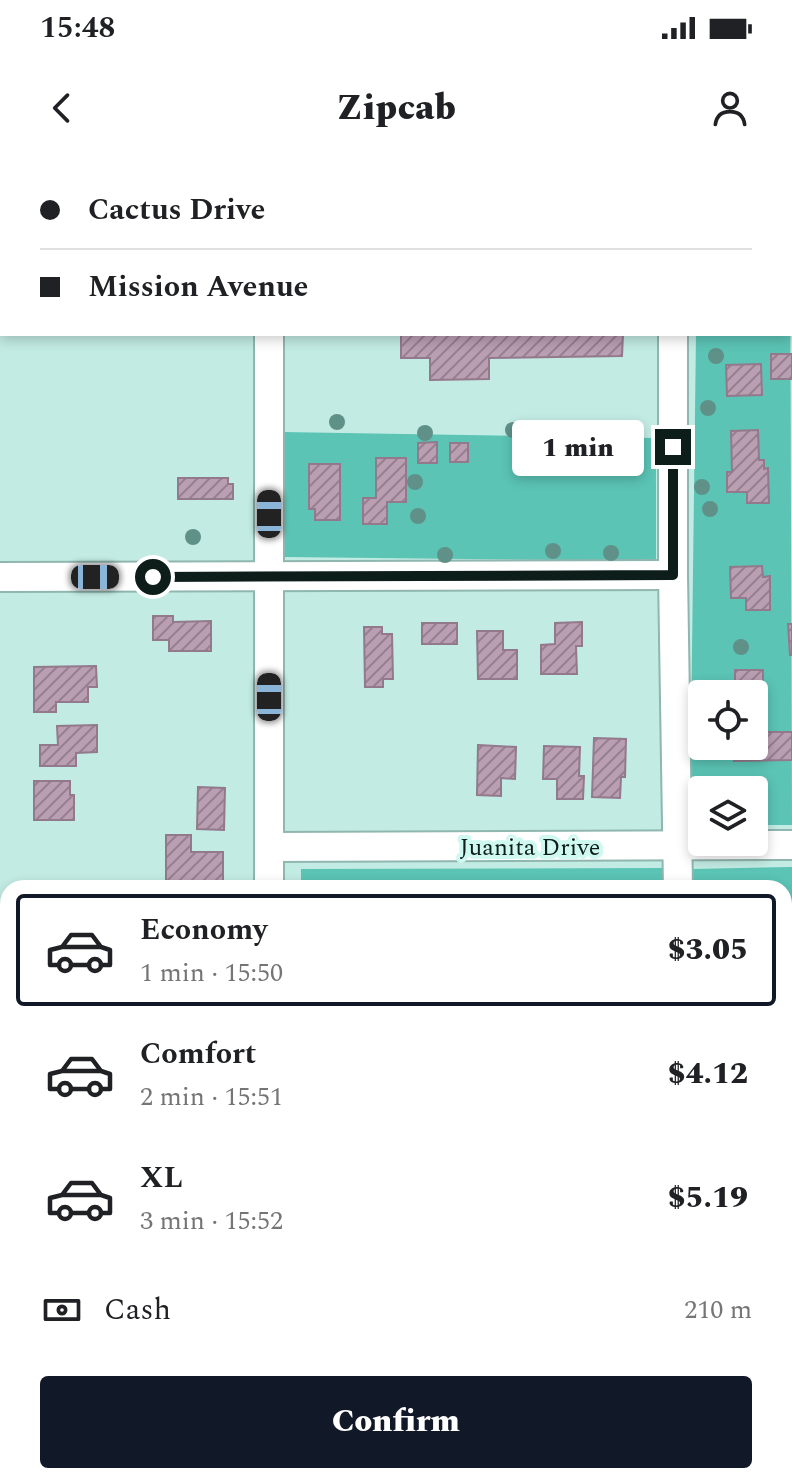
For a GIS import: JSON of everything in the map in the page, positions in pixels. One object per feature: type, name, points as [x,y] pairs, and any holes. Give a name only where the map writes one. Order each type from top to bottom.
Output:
[{"type":"street","points":[[269,336],[269,880]]},
{"type":"street","points":[[673,336],[678,880]]},
{"type":"street","points":[[0,577],[673,575]]},
{"type":"street","name":"Juanita Drive","points":[[269,847],[792,845]]},
{"type":"green space","points":[[696,336],[790,336],[792,825],[768,825],[768,776],[690,776],[691,760],[768,760],[768,680],[692,680]]},
{"type":"green space","points":[[282,432],[656,438],[656,561],[284,557]]},
{"type":"green space","points":[[792,867],[792,880],[693,880],[693,869]]},
{"type":"green space","points":[[668,868],[668,880],[301,880],[301,869]]},
{"type":"building","points":[[401,336],[623,336],[622,356],[489,358],[489,379],[430,380],[430,358],[401,358]]},
{"type":"building","points":[[771,354],[792,354],[792,379],[771,379]]},
{"type":"building","points":[[761,364],[762,395],[727,396],[726,365]]},
{"type":"building","points":[[758,430],[759,460],[764,460],[764,469],[768,468],[769,503],[747,503],[747,492],[727,492],[727,472],[732,472],[731,431]]},
{"type":"building","points":[[437,442],[437,463],[418,463],[418,443]]},
{"type":"building","points":[[450,443],[468,443],[468,462],[450,462]]},
{"type":"building","points":[[376,458],[406,458],[406,502],[387,502],[387,524],[363,524],[363,498],[376,498]]},
{"type":"building","points":[[309,464],[340,464],[340,520],[315,520],[315,509],[309,509]]},
{"type":"building","points":[[178,478],[228,478],[228,484],[233,484],[233,499],[178,499]]},
{"type":"building","points":[[762,566],[763,577],[770,576],[770,610],[746,610],[746,598],[731,598],[730,567]]},
{"type":"building","points":[[153,616],[173,616],[173,622],[211,621],[211,651],[169,651],[169,640],[153,640]]},
{"type":"building","points":[[582,622],[582,646],[576,646],[577,674],[541,674],[541,645],[555,644],[555,623]]},
{"type":"building","points":[[422,623],[457,623],[457,644],[422,644]]},
{"type":"building","points":[[788,624],[792,624],[792,655],[790,655]]},
{"type":"building","points":[[364,627],[382,627],[382,634],[392,634],[393,679],[383,679],[383,687],[365,687]]},
{"type":"building","points":[[477,631],[503,631],[503,650],[517,650],[517,679],[478,679]]},
{"type":"building","points":[[96,666],[97,687],[88,687],[88,702],[56,702],[56,712],[34,712],[34,667]]},
{"type":"building","points":[[735,670],[763,670],[763,680],[735,680]]},
{"type":"building","points":[[97,725],[97,752],[76,753],[76,766],[40,766],[40,745],[58,745],[57,726]]},
{"type":"building","points":[[768,732],[792,732],[792,760],[734,761],[768,760]]},
{"type":"building","points":[[594,738],[626,739],[625,777],[621,777],[620,798],[592,797]]},
{"type":"building","points":[[478,745],[516,747],[515,779],[501,778],[501,796],[477,795]]},
{"type":"building","points":[[544,746],[580,747],[579,776],[584,776],[583,799],[557,799],[557,779],[543,779]]},
{"type":"building","points":[[34,781],[70,781],[70,795],[74,795],[74,820],[34,820]]},
{"type":"building","points":[[198,787],[225,788],[224,830],[197,829]]},
{"type":"building","points":[[166,835],[191,835],[191,852],[223,852],[223,880],[166,880]]},
{"type":"route","points":[[153,577],[673,575],[673,447]]}]
